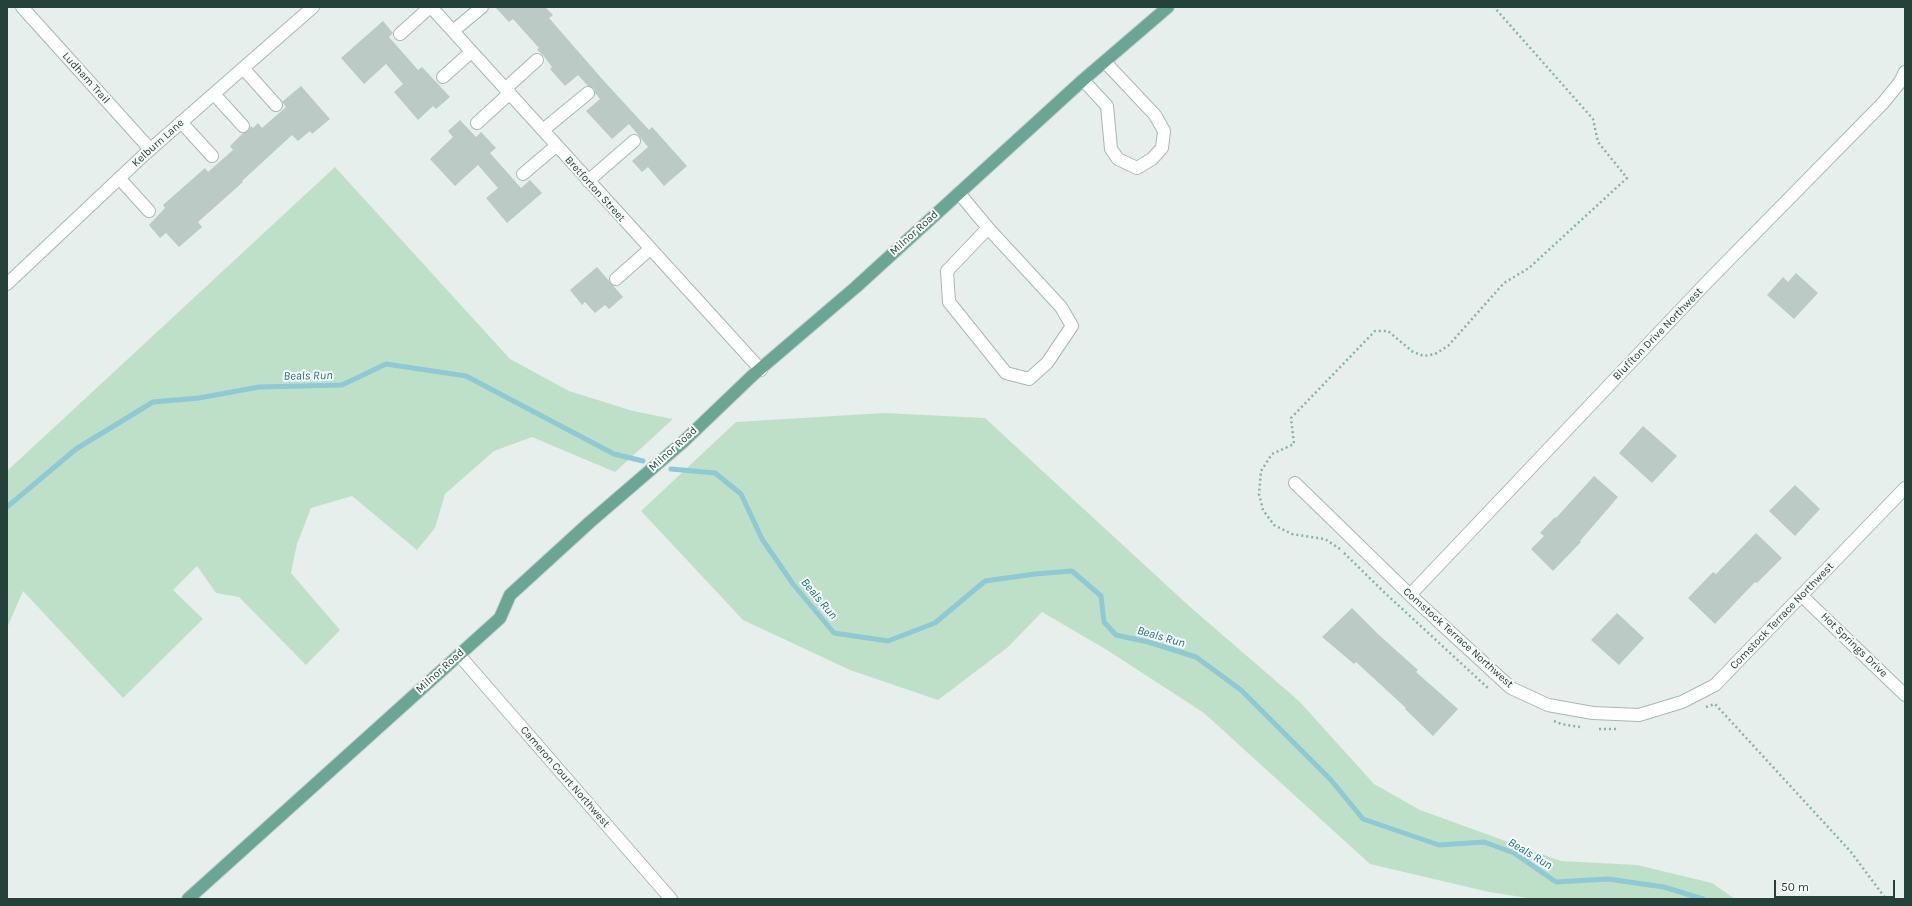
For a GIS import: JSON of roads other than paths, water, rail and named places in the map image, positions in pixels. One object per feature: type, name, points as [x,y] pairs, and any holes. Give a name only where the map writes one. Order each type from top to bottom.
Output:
[{"type":"main road","name":"Milnor Road","points":[[188,899],[500,618],[510,595],[590,522],[683,442],[1083,80],[1168,7]]},
{"type":"street","name":"Ludham Trail","points":[[22,7],[150,149]]},
{"type":"street","name":"Kelburn Lane","points":[[7,284],[150,149],[313,7]]},
{"type":"street","points":[[400,34],[430,7]]},
{"type":"street","name":"Bretforton Street","points":[[430,7],[761,370]]},
{"type":"street","points":[[453,31],[482,7]]},
{"type":"street","points":[[443,77],[471,52]]},
{"type":"street","points":[[477,123],[537,60]]},
{"type":"street","points":[[1083,80],[1107,106],[1111,149],[1118,159],[1137,168],[1152,159],[1162,148],[1164,132],[1155,115],[1105,62]]},
{"type":"street","points":[[243,68],[276,105]]},
{"type":"street","name":"Bluffton Drive Northwest","points":[[1410,595],[1703,287],[1883,103],[1903,80]]},
{"type":"street","points":[[543,130],[588,92]]},
{"type":"street","points":[[214,94],[243,126]]},
{"type":"street","points":[[181,122],[212,156]]},
{"type":"street","points":[[588,181],[634,141]]},
{"type":"street","points":[[522,174],[556,146]]},
{"type":"street","points":[[119,178],[149,211]]},
{"type":"street","points":[[959,193],[988,228],[1061,307],[1072,326],[1064,340],[1046,363],[1029,379],[1006,373],[949,302],[947,270],[988,228]]},
{"type":"street","points":[[616,279],[650,249]]},
{"type":"street","name":"Comstock Terrace Northwest","points":[[1295,483],[1410,595],[1511,688],[1548,705],[1593,713],[1639,716],[1682,702],[1715,685],[1905,488]]},
{"type":"street","name":"Hot Springs Drive","points":[[1802,596],[1905,695]]},
{"type":"street","name":"Cameron Court Northwest","points":[[459,655],[671,899]]},
{"type":"waterway","name":"Beals Run","points":[[7,507],[76,449],[153,402],[199,398],[259,387],[342,385],[386,364],[466,376],[614,454],[643,461]]},
{"type":"waterway","name":"Beals Run","points":[[671,469],[715,473],[741,494],[762,539],[793,584],[834,633],[888,641],[935,623],[985,581],[1035,574],[1072,571],[1101,596],[1104,622],[1116,635],[1148,642],[1196,657],[1241,690],[1331,780],[1363,819],[1439,845],[1484,842],[1514,853],[1556,882],[1608,879],[1664,887],[1703,899]]}]
